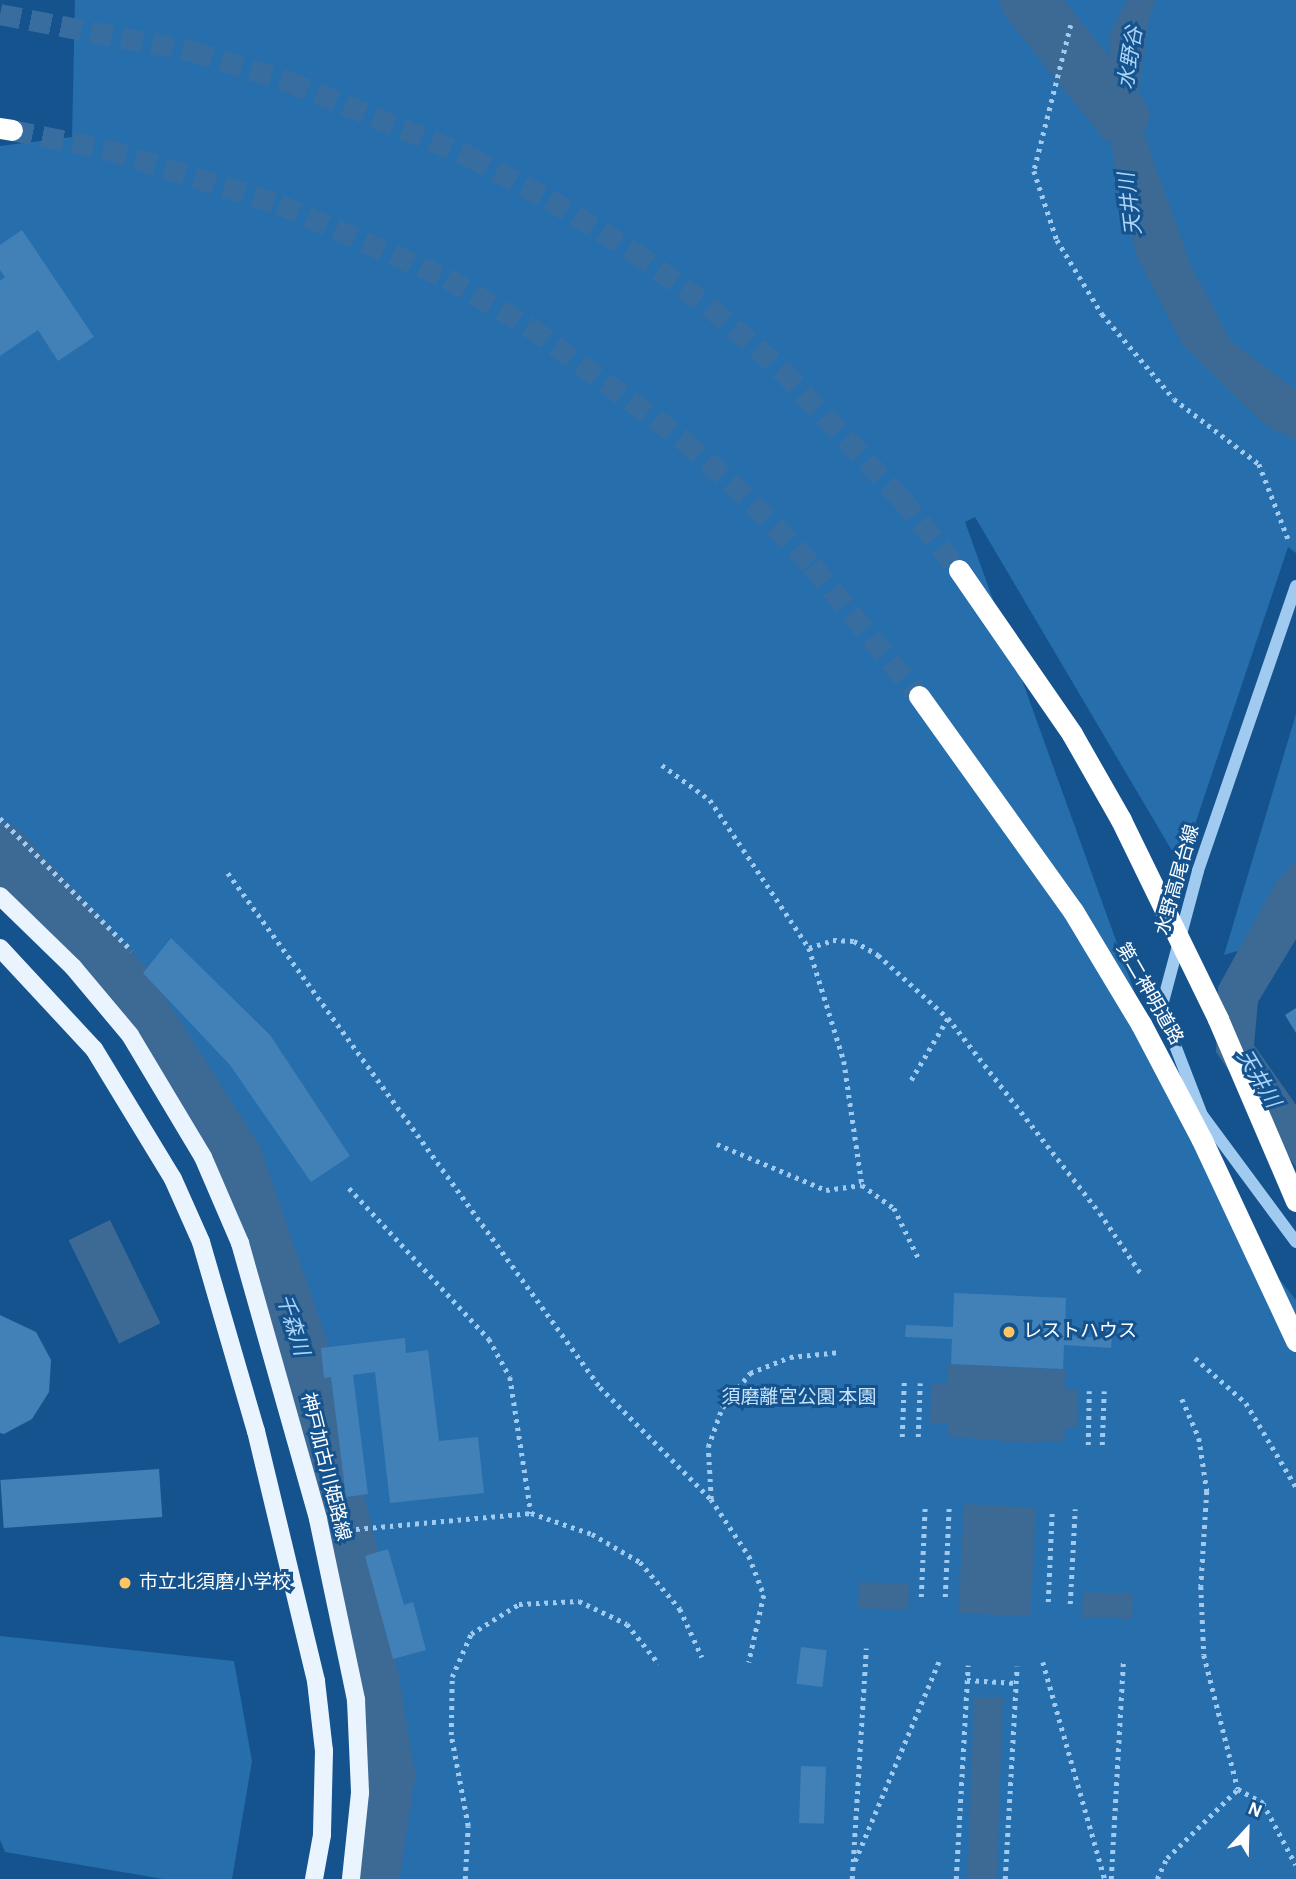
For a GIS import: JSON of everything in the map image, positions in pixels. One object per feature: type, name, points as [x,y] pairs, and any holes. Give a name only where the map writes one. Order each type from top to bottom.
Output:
[{"type":"highway","points":[[959,570],[1072,734],[1121,820],[1218,1019],[1296,1201]]},
{"type":"highway","name":"第二神明道路","points":[[919,696],[1073,912],[1135,1012],[1208,1152],[1296,1340]]},
{"type":"main road","name":"神戸加古川姫路線","points":[[0,896],[73,967],[130,1035],[192,1137],[240,1243],[318,1519],[356,1700],[360,1793],[351,1879]]},
{"type":"main road","points":[[0,948],[94,1048],[167,1169],[201,1242],[256,1431],[316,1681],[324,1751],[322,1835],[314,1879]]},
{"type":"street","name":"水野高尾台線","points":[[1296,586],[1198,870],[1161,1009],[1202,1115],[1296,1242]]},
{"type":"path","points":[[1071,25],[1034,171],[1057,240],[1102,314],[1174,399],[1259,464],[1289,541]]},
{"type":"path","points":[[662,765],[710,800],[809,948],[844,1061],[862,1185]]},
{"type":"path","points":[[0,818],[132,951]]},
{"type":"path","points":[[228,873],[600,1387],[711,1500],[749,1556],[764,1595],[749,1662]]},
{"type":"path","points":[[809,948],[833,940],[854,941],[878,954],[948,1018],[1100,1213],[1142,1275]]},
{"type":"path","points":[[911,1080],[948,1018]]},
{"type":"path","points":[[717,1144],[826,1191],[862,1185],[894,1208],[920,1261]]},
{"type":"path","points":[[349,1188],[489,1339],[510,1377],[531,1513]]},
{"type":"path","points":[[711,1500],[708,1447],[722,1408],[750,1373],[790,1357],[841,1352]]},
{"type":"path","points":[[1195,1358],[1246,1403],[1296,1487]]},
{"type":"path","points":[[902,1437],[904,1382]]},
{"type":"path","points":[[918,1437],[920,1383]]},
{"type":"path","points":[[1088,1445],[1089,1391]]},
{"type":"path","points":[[1102,1445],[1104,1391]]},
{"type":"path","points":[[1182,1399],[1199,1438],[1207,1492],[1201,1586],[1204,1655],[1238,1789],[1263,1803],[1296,1865]]},
{"type":"path","points":[[921,1597],[925,1504]]},
{"type":"path","points":[[945,1597],[949,1504]]},
{"type":"path","points":[[1048,1602],[1052,1509]]},
{"type":"path","points":[[1070,1604],[1075,1509]]},
{"type":"path","points":[[356,1529],[531,1513],[592,1534],[640,1562],[680,1609],[702,1657]]},
{"type":"path","points":[[465,1879],[468,1826],[451,1735],[452,1677],[471,1634],[519,1604],[579,1601],[627,1624],[659,1664]]},
{"type":"path","points":[[852,1879],[866,1648]]},
{"type":"path","points":[[853,1865],[940,1659]]},
{"type":"path","points":[[1111,1879],[1123,1661]]},
{"type":"path","points":[[1043,1662],[1105,1879]]},
{"type":"path","points":[[956,1879],[968,1665]]},
{"type":"path","points":[[1005,1879],[1017,1666]]},
{"type":"path","points":[[967,1681],[1016,1683]]},
{"type":"path","points":[[1157,1879],[1167,1858],[1238,1789]]},
{"type":"green space","name":"須磨離宮公園 本園","points":[[75,0],[1296,0],[1296,553],[1288,547],[1181,866],[975,517],[965,522],[1136,996],[1272,1270],[1296,1300],[1296,1879],[371,1879],[378,1773],[373,1672],[289,1346],[224,1156],[102,960],[0,857],[0,146],[72,137]]},
{"type":"green space","points":[[1296,714],[1296,934],[1224,955]]},
{"type":"green space","points":[[0,1636],[234,1661],[252,1761],[232,1879],[163,1879],[5,1852],[0,1840]]},
{"type":"water","name":"水野谷","points":[[1127,0],[1156,0],[1150,13],[1136,111],[1191,266],[1231,341],[1296,390],[1296,440],[1265,425],[1183,345],[1138,259],[1114,164],[1109,119],[1110,34]]},
{"type":"water","points":[[1296,860],[1296,939],[1258,1002],[1254,1045],[1296,1105],[1296,1167],[1216,1052],[1218,987],[1275,884]]},
{"type":"water","points":[[110,1220],[160,1323],[119,1344],[69,1240]]},
{"type":"water","points":[[948,1364],[1066,1370],[1065,1389],[1078,1390],[1077,1428],[1065,1428],[1064,1441],[1026,1443],[947,1436],[947,1423],[930,1423],[932,1383],[948,1383]]},
{"type":"water","points":[[964,1504],[1036,1508],[1030,1617],[958,1613]]},
{"type":"water","points":[[859,1582],[909,1584],[908,1610],[858,1608]]},
{"type":"water","points":[[1083,1592],[1133,1594],[1132,1619],[1082,1617]]},
{"type":"water","points":[[974,1697],[1003,1698],[997,1879],[968,1879]]},
{"type":"building","points":[[22,230],[94,337],[58,361],[38,330],[0,356],[0,281],[5,277],[0,270],[0,245]]},
{"type":"building","points":[[171,938],[270,1035],[350,1156],[311,1182],[230,1065],[143,973]]},
{"type":"building","points":[[1296,1008],[1296,1033],[1285,1015]]},
{"type":"building","name":"レストハウス","points":[[954,1293],[1066,1298],[1065,1336],[1112,1338],[1111,1348],[1064,1345],[1063,1369],[951,1364],[952,1339],[905,1337],[906,1325],[953,1327]]},
{"type":"building","points":[[0,1315],[36,1332],[51,1360],[49,1392],[32,1419],[4,1434],[0,1433]]},
{"type":"building","points":[[405,1338],[406,1353],[428,1350],[439,1441],[478,1437],[484,1493],[390,1503],[375,1372],[353,1375],[368,1494],[346,1497],[331,1377],[324,1378],[321,1348]]},
{"type":"building","points":[[159,1469],[162,1517],[4,1528],[0,1480]]},
{"type":"building","points":[[388,1549],[404,1605],[413,1602],[426,1650],[393,1659],[365,1556]]},
{"type":"building","points":[[801,1647],[827,1650],[822,1687],[796,1684]]},
{"type":"building","points":[[801,1766],[826,1767],[824,1824],[799,1823]]},
{"type":"waterway","name":"天井川","points":[[1028,0],[1121,116]]},
{"type":"waterway","name":"千森川","points":[[0,850],[122,982],[234,1157],[300,1348],[350,1554],[387,1775],[371,1879]]},
{"type":"tunnel","points":[[0,14],[192,51],[288,81],[469,156],[549,199],[633,251],[710,307],[782,370],[901,498],[959,570]]},
{"type":"tunnel","points":[[12,130],[106,149],[279,204],[447,278],[530,327],[684,440],[753,503],[812,565],[919,696]]},
{"type":"place","name":"レストハウス","points":[[1009,1332]]},
{"type":"place","name":"市立北須磨小学校","points":[[125,1583]]}]
